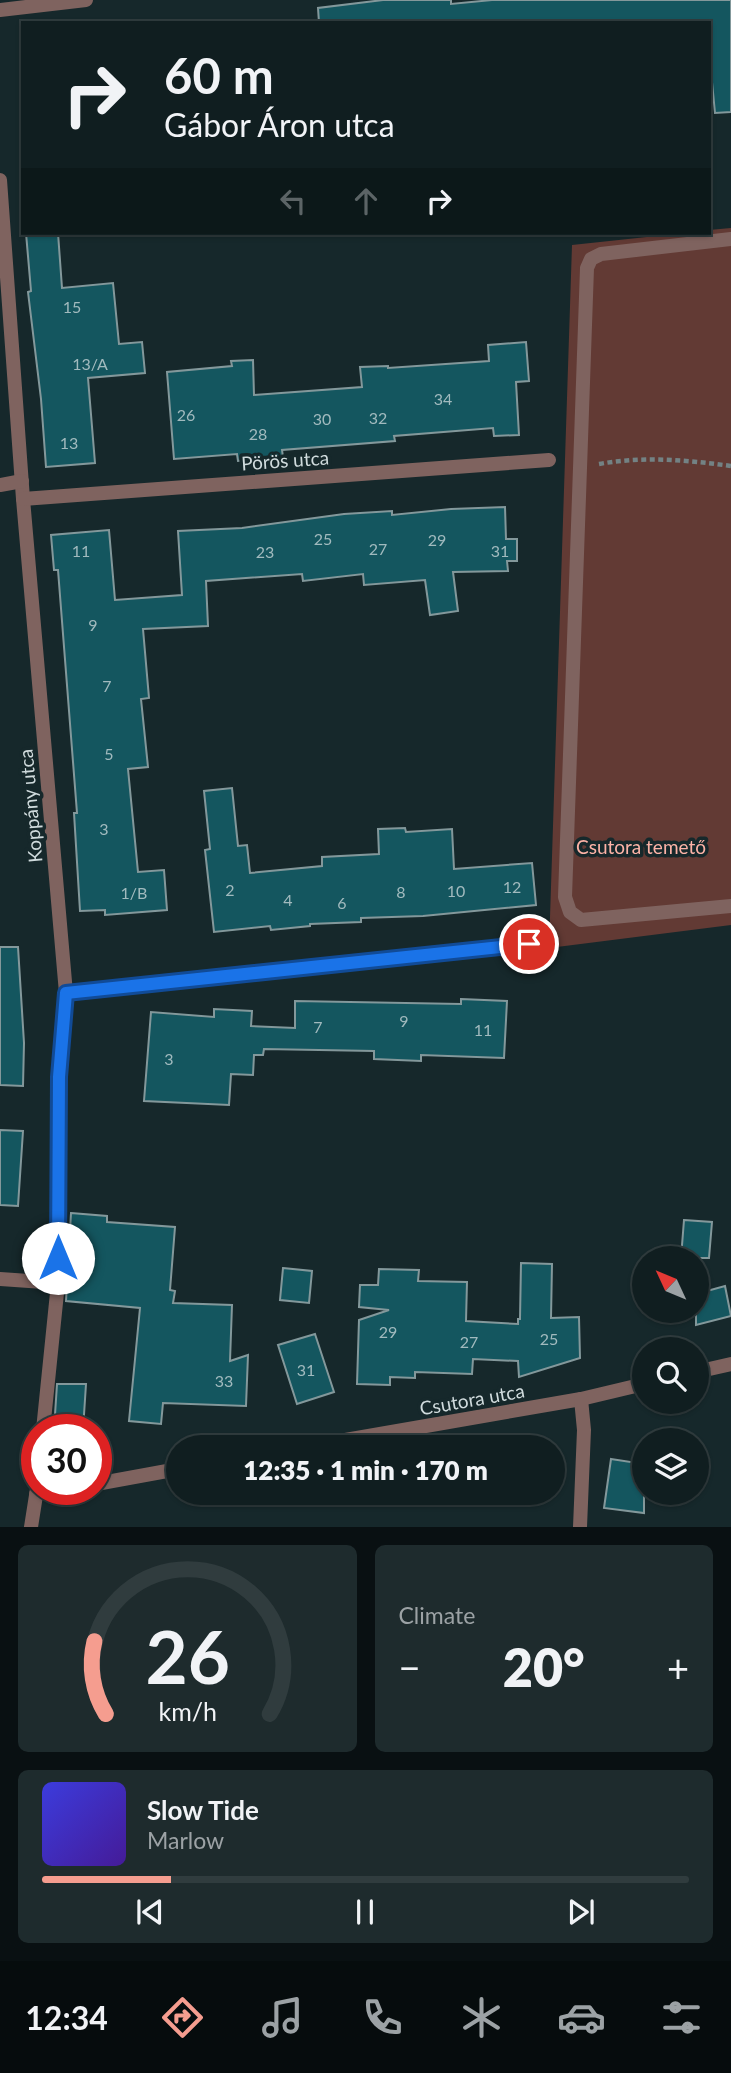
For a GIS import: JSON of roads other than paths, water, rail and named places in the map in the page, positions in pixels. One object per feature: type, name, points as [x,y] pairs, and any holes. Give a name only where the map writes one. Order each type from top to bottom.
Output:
[{"type":"street","points":[[0,10],[86,0]]},
{"type":"street","name":"Koppány utca","points":[[0,180],[23,499],[66,993],[59,1077],[58,1283],[45,1414]]},
{"type":"street","points":[[731,239],[601,254],[591,259],[587,268],[565,897],[570,912],[582,920],[731,906]]},
{"type":"street","name":"Pörös utca","points":[[23,499],[548,460]]},
{"type":"street","points":[[0,485],[22,481]]},
{"type":"street","points":[[66,993],[529,944]]},
{"type":"street","points":[[0,1279],[58,1283]]},
{"type":"street","points":[[709,1369],[731,1364]]},
{"type":"street","name":"Csutora utca","points":[[374,1435],[581,1399],[632,1387]]},
{"type":"street","points":[[580,1527],[584,1430],[581,1399]]},
{"type":"street","points":[[112,1481],[166,1471]]},
{"type":"street","points":[[31,1527],[35,1505]]},
{"type":"park label","name":"Csutora temető","points":[[641,846]]}]
